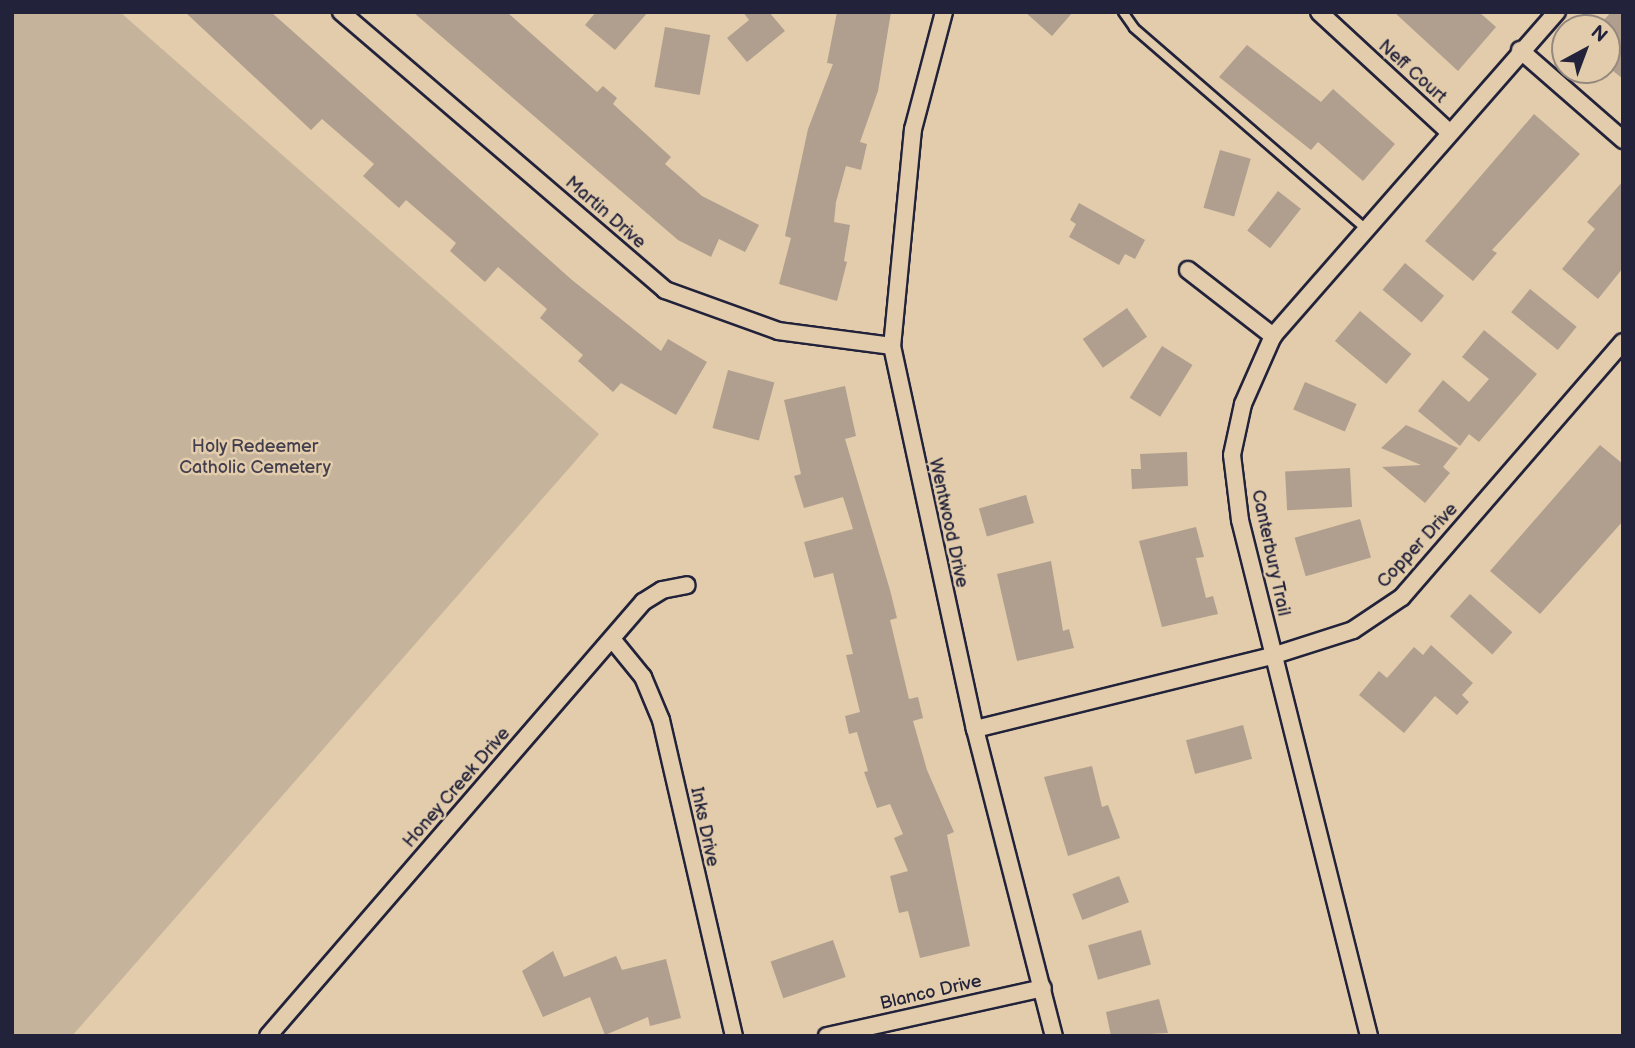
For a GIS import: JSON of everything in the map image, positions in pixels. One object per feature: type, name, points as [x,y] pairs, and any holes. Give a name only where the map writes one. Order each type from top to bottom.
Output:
[{"type":"street","name":"Martin Drive","points":[[341,12],[665,290],[778,331],[892,346]]},
{"type":"street","name":"Wentwood Drive","points":[[944,12],[914,129],[892,346],[975,729],[1054,1036]]},
{"type":"street","name":"Neff Court","points":[[1318,12],[1448,131]]},
{"type":"street","name":"Canterbury Trail","points":[[1369,1036],[1272,656],[1240,520],[1232,455],[1243,404],[1273,336],[1367,230],[1448,131],[1549,15]]},
{"type":"street","points":[[1520,50],[1623,140]]},
{"type":"street","points":[[1188,271],[1273,336]]},
{"type":"street","name":"Copper Drive","points":[[975,729],[1272,656],[1353,630],[1402,597],[1623,342]]},
{"type":"street","name":"Honey Creek Drive","points":[[268,1036],[643,602],[662,590],[687,585]]},
{"type":"street","name":"Inks Drive","points":[[612,639],[643,677],[661,720],[734,1036]]},
{"type":"street","name":"Blanco Drive","points":[[827,1036],[1043,988]]},
{"type":"lane","points":[[1123,12],[1134,28],[1367,230]]},
{"type":"green space","name":"Holy Redeemer Catholic Cemetery","points":[[12,12],[120,12],[599,434],[72,1036],[12,1036]]},
{"type":"building","points":[[185,12],[271,12],[572,280],[661,351],[668,339],[707,362],[676,415],[621,383],[613,392],[578,361],[583,355],[540,318],[547,309],[498,267],[485,282],[450,251],[456,243],[406,200],[399,208],[363,176],[374,164],[322,119],[311,130]]},
{"type":"building","points":[[413,12],[507,12],[597,92],[603,86],[617,98],[613,104],[671,157],[665,164],[702,196],[759,225],[745,252],[719,239],[711,257],[678,240]]},
{"type":"building","points":[[596,12],[648,12],[615,50],[585,25]]},
{"type":"building","points":[[743,12],[769,12],[785,31],[747,62],[727,38],[749,20]]},
{"type":"building","points":[[837,12],[891,12],[878,91],[860,142],[867,144],[861,170],[846,166],[836,202],[834,222],[850,225],[844,261],[847,262],[837,301],[779,284],[791,238],[785,236],[808,129],[833,64],[827,63]]},
{"type":"building","points":[[1025,12],[1073,12],[1052,36]]},
{"type":"building","points":[[1394,12],[1479,12],[1496,27],[1458,71]]},
{"type":"building","points":[[1623,12],[1623,79],[1621,14],[1609,14]]},
{"type":"building","points":[[665,27],[710,35],[700,95],[654,87]]},
{"type":"building","points":[[1247,45],[1321,102],[1333,89],[1395,144],[1363,181],[1318,142],[1311,150],[1219,77]]},
{"type":"building","points":[[1534,114],[1580,154],[1492,250],[1497,253],[1473,281],[1425,241]]},
{"type":"building","points":[[1220,150],[1251,159],[1234,216],[1203,208]]},
{"type":"building","points":[[1623,181],[1623,268],[1598,299],[1562,269],[1595,229],[1587,222]]},
{"type":"building","points":[[1278,191],[1301,209],[1270,248],[1247,230]]},
{"type":"building","points":[[1079,203],[1145,240],[1135,259],[1125,254],[1119,265],[1069,237],[1076,224],[1070,220]]},
{"type":"building","points":[[1405,263],[1444,296],[1422,323],[1383,290]]},
{"type":"building","points":[[1530,289],[1577,327],[1558,350],[1511,312]]},
{"type":"building","points":[[1127,308],[1147,337],[1103,368],[1083,339]]},
{"type":"building","points":[[1360,311],[1411,354],[1386,384],[1335,341]]},
{"type":"building","points":[[1484,330],[1537,374],[1479,442],[1469,434],[1460,446],[1418,411],[1443,380],[1469,402],[1489,379],[1462,357]]},
{"type":"building","points":[[1162,346],[1193,365],[1160,417],[1130,398]]},
{"type":"building","points":[[728,370],[774,382],[759,440],[712,428]]},
{"type":"building","points":[[1305,382],[1357,404],[1345,431],[1293,410]]},
{"type":"building","points":[[845,386],[856,436],[845,439],[897,618],[890,620],[909,699],[918,697],[923,718],[913,721],[927,770],[954,832],[947,835],[970,946],[920,958],[908,911],[899,913],[890,876],[908,871],[894,838],[903,834],[890,804],[877,808],[864,772],[868,771],[857,732],[849,734],[845,716],[860,712],[846,655],[853,654],[833,573],[814,578],[804,542],[853,529],[843,497],[804,508],[794,476],[801,474],[784,400]]},
{"type":"building","points":[[1406,425],[1458,448],[1443,467],[1450,473],[1425,503],[1382,467],[1421,465],[1381,448]]},
{"type":"building","points":[[1600,445],[1623,464],[1623,521],[1540,614],[1490,571]]},
{"type":"building","points":[[1187,452],[1188,486],[1132,489],[1131,469],[1141,469],[1140,454]]},
{"type":"building","points":[[1350,468],[1352,507],[1287,510],[1285,471]]},
{"type":"building","points":[[1026,495],[1034,523],[987,536],[979,509]]},
{"type":"building","points":[[1360,519],[1371,557],[1306,576],[1295,538]]},
{"type":"building","points":[[1196,527],[1204,557],[1196,558],[1206,598],[1213,596],[1218,614],[1162,627],[1139,541]]},
{"type":"building","points":[[1051,561],[1063,631],[1069,629],[1074,648],[1017,661],[997,574]]},
{"type":"building","points":[[1470,594],[1512,632],[1492,654],[1450,616]]},
{"type":"building","points":[[1431,645],[1473,683],[1462,695],[1469,702],[1457,715],[1435,696],[1404,733],[1359,695],[1379,671],[1387,678],[1414,647],[1423,655]]},
{"type":"building","points":[[1243,725],[1252,759],[1195,774],[1186,740]]},
{"type":"building","points":[[1092,766],[1102,807],[1108,805],[1120,838],[1068,856],[1044,777]]},
{"type":"building","points":[[1119,876],[1129,902],[1082,920],[1072,894]]},
{"type":"building","points":[[1141,930],[1151,965],[1098,980],[1088,945]]},
{"type":"building","points":[[833,940],[846,977],[783,998],[771,961]]},
{"type":"building","points":[[553,951],[564,977],[616,956],[622,970],[666,959],[681,1018],[650,1026],[648,1017],[605,1035],[590,997],[543,1017],[522,971]]},
{"type":"building","points":[[1159,999],[1168,1033],[1111,1036],[1106,1012]]}]
